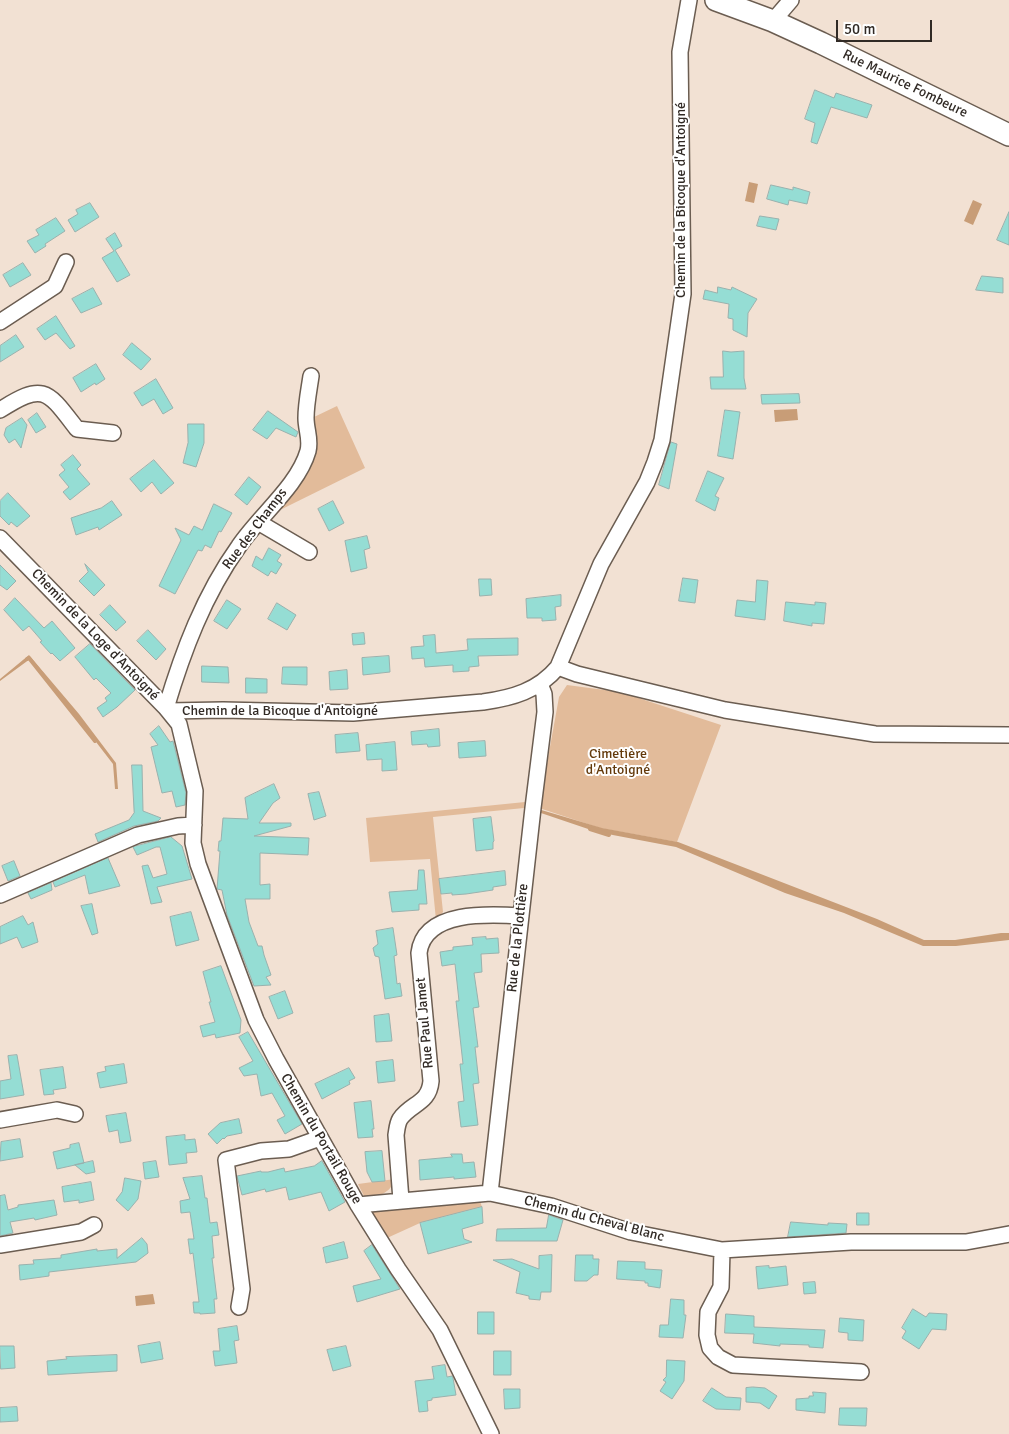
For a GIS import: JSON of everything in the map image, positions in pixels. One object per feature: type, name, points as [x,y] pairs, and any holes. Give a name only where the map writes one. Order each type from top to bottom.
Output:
[{"type":"street","name":"Chemin de la Bicoque d'Antoigné","points":[[168,710],[353,713],[503,699],[540,684],[550,677],[558,667],[601,564],[647,482],[655,462],[664,425],[683,294],[680,52],[689,0]]},
{"type":"street","name":"Rue Maurice Fombeure","points":[[716,0],[773,21],[1009,135]]},
{"type":"street","points":[[773,21],[791,0]]},
{"type":"street","points":[[0,322],[55,286],[66,262]]},
{"type":"street","name":"Rue des Champs","points":[[168,710],[186,648],[203,607],[221,573],[239,544],[296,476],[304,463],[309,450],[310,436],[306,419],[311,376]]},
{"type":"street","points":[[0,410],[22,396],[34,393],[48,396],[58,405],[77,429],[114,432]]},
{"type":"street","points":[[258,522],[309,552]]},
{"type":"street","name":"Chemin de la Loge d'Antoigné","points":[[0,538],[168,710],[179,724],[194,792],[194,825]]},
{"type":"street","points":[[558,667],[577,674],[724,710],[875,734],[1009,735]]},
{"type":"street","name":"Rue de la Plottière","points":[[490,1193],[545,712],[544,694],[540,684]]},
{"type":"street","points":[[0,895],[138,835],[178,826],[194,825]]},
{"type":"street","name":"Chemin du Portail Rouge","points":[[194,825],[193,843],[198,864],[256,1020],[276,1060],[358,1204],[398,1269],[440,1330],[491,1434]]},
{"type":"street","name":"Rue Paul Jamet","points":[[402,1200],[396,1135],[397,1126],[400,1119],[427,1095],[431,1081],[419,954],[420,945],[429,932],[450,919],[490,914],[521,916]]},
{"type":"street","points":[[0,1120],[57,1110],[76,1114]]},
{"type":"street","points":[[239,1307],[242,1289],[226,1160],[261,1151],[289,1149],[320,1138]]},
{"type":"street","name":"Chemin du Cheval Blanc","points":[[358,1204],[490,1193],[551,1206],[631,1232],[722,1250],[851,1242],[966,1242],[1009,1234]]},
{"type":"street","points":[[0,1245],[81,1232],[94,1225]]},
{"type":"street","points":[[722,1250],[721,1287],[708,1312],[706,1335],[710,1348],[718,1357],[733,1365],[861,1372]]},
{"type":"green space","points":[[337,406],[365,468],[282,509],[281,506],[302,482],[313,461],[312,418]]},
{"type":"green space","name":"Cimetière d'Antoigné","points":[[567,685],[620,692],[721,725],[677,842],[600,828],[539,808],[559,697]]},
{"type":"green space","points":[[525,802],[524,808],[433,817],[443,912],[436,920],[430,859],[370,862],[366,818]]},
{"type":"green space","points":[[395,1179],[387,1191],[365,1198],[358,1184]]},
{"type":"green space","points":[[480,1201],[482,1207],[420,1223],[387,1238],[372,1213],[373,1210]]},
{"type":"shaded area","points":[[749,182],[758,184],[754,203],[745,201]]},
{"type":"shaded area","points":[[973,200],[982,204],[973,225],[964,221]]},
{"type":"shaded area","points":[[797,409],[798,420],[775,422],[774,410]]},
{"type":"shaded area","points":[[29,655],[79,714],[116,763],[118,789],[115,789],[113,764],[30,659],[0,681]]},
{"type":"shaded area","points":[[538,809],[602,828],[678,842],[877,919],[924,940],[955,940],[1009,933],[1009,940],[956,946],[923,946],[844,913],[785,893],[676,847],[597,832],[538,812]]},
{"type":"shaded area","points":[[153,1294],[155,1304],[136,1306],[135,1296]]},
{"type":"building","points":[[815,90],[834,98],[836,93],[872,105],[867,118],[831,107],[817,144],[811,142],[815,123],[805,119]]},
{"type":"building","points":[[771,185],[793,190],[793,187],[810,192],[807,204],[789,200],[788,205],[767,199]]},
{"type":"building","points":[[90,203],[99,217],[75,232],[68,220],[78,214],[76,210]]},
{"type":"building","points":[[1009,212],[1009,245],[997,240]]},
{"type":"building","points":[[760,216],[779,219],[776,230],[757,226]]},
{"type":"building","points":[[56,218],[65,231],[35,253],[27,241],[39,235],[36,230]]},
{"type":"building","points":[[115,233],[122,246],[115,250],[130,275],[117,282],[102,258],[114,251],[106,239]]},
{"type":"building","points":[[23,263],[31,275],[10,287],[3,275]]},
{"type":"building","points":[[982,276],[1003,278],[1003,293],[976,290]]},
{"type":"building","points":[[718,287],[731,290],[732,287],[757,299],[748,313],[747,337],[733,330],[733,319],[728,318],[729,304],[703,299],[705,290],[717,293]]},
{"type":"building","points":[[93,288],[102,304],[81,313],[72,299]]},
{"type":"building","points":[[56,316],[75,346],[70,349],[56,333],[45,340],[37,329]]},
{"type":"building","points":[[16,335],[24,347],[0,362],[0,346]]},
{"type":"building","points":[[132,343],[151,359],[141,370],[123,355]]},
{"type":"building","points":[[723,351],[744,351],[746,389],[711,389],[710,377],[723,377]]},
{"type":"building","points":[[96,364],[105,379],[81,392],[73,378]]},
{"type":"building","points":[[156,379],[173,408],[163,414],[154,399],[142,406],[134,393]]},
{"type":"building","points":[[799,394],[800,403],[762,404],[761,395]]},
{"type":"building","points":[[725,410],[740,412],[733,459],[718,456]]},
{"type":"building","points":[[268,411],[298,432],[296,437],[276,428],[267,439],[253,430]]},
{"type":"building","points":[[37,413],[46,427],[36,433],[28,420]]},
{"type":"building","points":[[22,418],[27,425],[21,448],[15,439],[9,443],[4,435],[6,428]]},
{"type":"building","points":[[188,424],[204,424],[204,443],[196,467],[183,463],[188,443]]},
{"type":"building","points":[[671,442],[677,444],[669,489],[659,485]]},
{"type":"building","points":[[73,455],[81,465],[77,469],[90,484],[70,500],[63,492],[69,487],[59,475],[65,470],[61,465]]},
{"type":"building","points":[[154,460],[174,483],[161,494],[152,482],[141,492],[130,479]]},
{"type":"building","points":[[708,471],[724,478],[715,496],[719,498],[715,511],[696,501]]},
{"type":"building","points":[[249,477],[261,487],[247,505],[235,495]]},
{"type":"building","points":[[8,493],[30,516],[17,527],[11,522],[9,525],[0,516],[0,501]]},
{"type":"building","points":[[112,501],[122,515],[99,530],[98,527],[76,535],[71,518],[101,508]]},
{"type":"building","points":[[333,501],[344,523],[329,531],[318,509]]},
{"type":"building","points":[[214,504],[232,513],[221,532],[219,531],[211,548],[205,545],[202,551],[198,550],[175,594],[159,586],[181,540],[175,528],[189,535],[194,526],[202,530]]},
{"type":"building","points":[[367,536],[370,548],[364,550],[367,568],[351,572],[345,541]]},
{"type":"building","points":[[269,548],[281,555],[277,561],[282,564],[276,574],[271,571],[268,576],[252,566],[256,556],[262,560]]},
{"type":"building","points":[[85,564],[105,585],[94,596],[79,581],[88,572]]},
{"type":"building","points":[[0,565],[16,581],[7,590],[0,585]]},
{"type":"building","points":[[683,578],[698,580],[695,603],[679,601]]},
{"type":"building","points":[[479,579],[491,579],[492,595],[480,596]]},
{"type":"building","points":[[757,580],[768,581],[765,620],[735,616],[737,600],[755,602]]},
{"type":"building","points":[[561,595],[561,606],[555,607],[556,620],[542,621],[542,618],[527,618],[526,599]]},
{"type":"building","points":[[15,598],[44,628],[52,621],[75,648],[60,661],[40,642],[42,641],[29,626],[23,631],[4,610]]},
{"type":"building","points":[[227,600],[241,609],[227,629],[214,621]]},
{"type":"building","points":[[786,602],[815,605],[815,602],[826,603],[824,624],[812,623],[812,626],[784,621]]},
{"type":"building","points":[[277,603],[296,615],[287,630],[268,619]]},
{"type":"building","points":[[110,605],[126,622],[116,631],[100,615]]},
{"type":"building","points":[[148,630],[166,649],[156,660],[137,641]]},
{"type":"building","points":[[364,633],[365,644],[353,645],[352,634]]},
{"type":"building","points":[[435,635],[436,653],[468,650],[467,639],[518,638],[518,655],[478,656],[479,666],[469,667],[469,671],[453,672],[453,665],[425,667],[424,658],[412,659],[411,647],[424,646],[423,636]]},
{"type":"building","points":[[90,644],[135,690],[103,717],[97,708],[107,701],[105,698],[111,693],[96,678],[94,680],[75,657]]},
{"type":"building","points":[[389,656],[390,672],[363,675],[362,658]]},
{"type":"building","points":[[202,666],[228,667],[229,683],[202,682]]},
{"type":"building","points":[[283,667],[307,667],[307,685],[282,684]]},
{"type":"building","points":[[347,670],[348,689],[330,690],[329,672]]},
{"type":"building","points":[[246,678],[267,679],[267,693],[246,693]]},
{"type":"building","points":[[159,726],[170,742],[173,741],[186,793],[185,805],[176,807],[172,791],[162,793],[151,747],[158,745],[150,734]]},
{"type":"building","points":[[439,729],[440,746],[428,747],[427,744],[412,745],[411,732]]},
{"type":"building","points":[[358,733],[360,751],[336,753],[335,735]]},
{"type":"building","points":[[485,741],[486,756],[459,758],[458,743]]},
{"type":"building","points":[[395,742],[397,770],[382,771],[382,759],[367,760],[366,745]]},
{"type":"building","points":[[132,765],[142,765],[143,811],[161,818],[158,821],[134,826],[98,842],[95,834],[129,820],[134,813]]},
{"type":"building","points":[[274,784],[280,798],[273,803],[259,823],[291,823],[291,826],[254,836],[309,838],[308,855],[260,853],[260,885],[270,884],[270,899],[245,899],[249,922],[258,946],[262,946],[271,975],[266,977],[271,985],[254,986],[227,915],[222,890],[217,889],[220,851],[218,851],[223,818],[248,819],[245,798]]},
{"type":"building","points":[[319,792],[326,816],[314,820],[308,794]]},
{"type":"building","points":[[491,817],[493,849],[476,851],[473,819]]},
{"type":"building","points":[[171,837],[182,846],[192,879],[157,887],[162,902],[151,904],[142,866],[148,865],[153,878],[167,874],[160,847],[137,855],[133,847]]},
{"type":"building","points":[[108,858],[120,886],[89,894],[85,875],[55,887],[53,882]]},
{"type":"building","points":[[14,861],[20,876],[8,881],[2,866]]},
{"type":"building","points":[[419,870],[424,870],[427,904],[419,904],[419,910],[392,912],[389,892],[417,890]]},
{"type":"building","points":[[505,871],[506,885],[493,887],[493,890],[466,894],[441,894],[439,879]]},
{"type":"building","points":[[51,883],[52,890],[31,899],[28,893]]},
{"type":"building","points":[[92,904],[98,933],[92,935],[81,906]]},
{"type":"building","points":[[191,912],[199,940],[176,946],[170,917]]},
{"type":"building","points":[[23,916],[28,925],[33,922],[38,942],[22,948],[17,937],[0,944],[0,927]]},
{"type":"building","points":[[393,928],[397,955],[394,956],[397,984],[400,983],[402,996],[385,999],[379,957],[375,956],[373,948],[378,944],[376,931]]},
{"type":"building","points":[[486,937],[486,939],[498,938],[499,953],[481,954],[482,972],[474,973],[479,1007],[473,1008],[478,1047],[475,1047],[479,1083],[473,1084],[478,1125],[461,1127],[458,1102],[464,1101],[460,1064],[463,1064],[456,1001],[459,1001],[455,964],[442,966],[440,952],[453,950],[453,947],[473,945],[472,938]]},
{"type":"building","points":[[221,966],[241,1020],[240,1033],[216,1038],[215,1034],[203,1037],[200,1026],[215,1022],[203,972]]},
{"type":"building","points":[[285,991],[293,1013],[278,1019],[269,997]]},
{"type":"building","points":[[389,1014],[392,1041],[376,1042],[374,1016]]},
{"type":"building","points":[[248,1032],[302,1124],[285,1134],[277,1120],[285,1116],[272,1093],[261,1096],[257,1074],[244,1076],[239,1068],[253,1061],[239,1037]]},
{"type":"building","points":[[17,1055],[24,1095],[0,1099],[0,1081],[11,1079],[8,1056]]},
{"type":"building","points":[[393,1060],[395,1081],[378,1083],[376,1062]]},
{"type":"building","points":[[124,1064],[127,1083],[100,1088],[97,1073],[106,1071],[105,1067]]},
{"type":"building","points":[[63,1067],[66,1088],[53,1090],[54,1094],[44,1095],[40,1070]]},
{"type":"building","points":[[349,1068],[355,1078],[349,1081],[350,1084],[322,1099],[315,1084]]},
{"type":"building","points":[[371,1101],[373,1137],[358,1138],[354,1103]]},
{"type":"building","points":[[126,1113],[131,1141],[120,1143],[118,1130],[109,1132],[106,1116]]},
{"type":"building","points":[[239,1119],[242,1133],[227,1136],[217,1144],[208,1134],[220,1123]]},
{"type":"building","points":[[185,1135],[185,1140],[195,1139],[197,1152],[186,1153],[187,1163],[169,1165],[166,1137]]},
{"type":"building","points":[[20,1139],[23,1157],[0,1161],[1,1142]]},
{"type":"building","points":[[79,1143],[84,1163],[57,1169],[53,1152],[70,1148],[70,1145]]},
{"type":"building","points":[[382,1151],[385,1181],[372,1182],[367,1172],[365,1152]]},
{"type":"building","points":[[451,1154],[462,1154],[463,1163],[474,1162],[476,1177],[420,1180],[419,1160],[452,1157]]},
{"type":"building","points":[[93,1161],[95,1172],[86,1174],[75,1165]]},
{"type":"building","points":[[156,1161],[159,1177],[145,1179],[143,1163]]},
{"type":"building","points":[[322,1161],[345,1202],[329,1211],[321,1192],[289,1200],[286,1187],[266,1192],[265,1189],[242,1195],[237,1176],[284,1168],[285,1172],[314,1166]]},
{"type":"building","points":[[202,1176],[210,1223],[217,1222],[219,1235],[212,1236],[214,1258],[212,1258],[217,1299],[214,1299],[215,1313],[200,1314],[194,1313],[193,1302],[199,1302],[193,1253],[190,1254],[188,1239],[194,1239],[190,1212],[181,1213],[180,1201],[190,1199],[183,1178]]},
{"type":"building","points":[[125,1178],[141,1181],[138,1199],[128,1211],[116,1200],[122,1192]]},
{"type":"building","points":[[91,1182],[94,1200],[79,1203],[79,1200],[64,1202],[62,1187]]},
{"type":"building","points":[[5,1195],[8,1210],[18,1207],[18,1205],[54,1200],[57,1215],[35,1220],[34,1218],[10,1222],[13,1233],[0,1236],[0,1196]]},
{"type":"building","points":[[482,1207],[483,1223],[462,1229],[464,1239],[472,1242],[428,1254],[420,1223]]},
{"type":"building","points":[[857,1213],[869,1213],[869,1225],[857,1225]]},
{"type":"building","points":[[549,1215],[563,1220],[557,1241],[496,1241],[497,1229],[546,1228]]},
{"type":"building","points":[[791,1222],[828,1225],[828,1223],[847,1224],[846,1233],[788,1237]]},
{"type":"building","points":[[142,1238],[147,1244],[148,1253],[136,1262],[49,1272],[49,1276],[20,1280],[19,1265],[34,1264],[33,1260],[61,1258],[61,1255],[97,1249],[97,1251],[117,1249],[117,1258]]},
{"type":"building","points":[[344,1242],[348,1258],[326,1263],[323,1248]]},
{"type":"building","points":[[372,1245],[400,1289],[357,1302],[353,1286],[381,1279],[364,1251]]},
{"type":"building","points":[[552,1255],[551,1292],[541,1292],[540,1300],[529,1299],[529,1296],[516,1293],[520,1272],[493,1260],[512,1259],[539,1269],[539,1256]]},
{"type":"building","points":[[576,1255],[593,1255],[593,1259],[599,1259],[598,1275],[594,1275],[587,1281],[575,1281]]},
{"type":"building","points":[[618,1261],[645,1262],[645,1269],[662,1270],[660,1288],[648,1286],[648,1283],[645,1283],[645,1281],[617,1279]]},
{"type":"building","points":[[769,1266],[769,1268],[786,1266],[788,1285],[758,1289],[756,1267]]},
{"type":"building","points":[[815,1282],[816,1293],[804,1294],[803,1283]]},
{"type":"building","points":[[671,1299],[684,1300],[684,1315],[686,1315],[683,1338],[659,1337],[660,1325],[668,1325]]},
{"type":"building","points":[[913,1309],[926,1317],[929,1313],[947,1314],[946,1330],[932,1329],[919,1349],[902,1338],[906,1331],[902,1328]]},
{"type":"building","points":[[478,1312],[494,1312],[494,1334],[478,1334]]},
{"type":"building","points":[[726,1314],[754,1316],[754,1327],[825,1330],[823,1348],[809,1347],[809,1345],[780,1344],[780,1346],[753,1343],[754,1334],[725,1333]]},
{"type":"building","points":[[840,1318],[864,1320],[863,1341],[848,1340],[848,1333],[839,1332]]},
{"type":"building","points":[[237,1326],[239,1340],[234,1341],[237,1363],[215,1366],[213,1351],[220,1351],[218,1329]]},
{"type":"building","points":[[160,1342],[163,1359],[141,1363],[138,1346]]},
{"type":"building","points":[[0,1346],[14,1346],[15,1368],[1,1369]]},
{"type":"building","points":[[346,1346],[351,1366],[333,1371],[327,1350]]},
{"type":"building","points":[[494,1351],[511,1351],[511,1375],[494,1375]]},
{"type":"building","points":[[117,1355],[117,1371],[48,1375],[47,1361],[67,1359],[66,1357]]},
{"type":"building","points":[[667,1360],[685,1361],[684,1381],[672,1399],[660,1391],[666,1382],[663,1380],[666,1377]]},
{"type":"building","points":[[445,1365],[447,1377],[452,1376],[453,1378],[456,1395],[432,1398],[432,1400],[427,1401],[428,1411],[419,1412],[415,1381],[434,1379],[432,1367]]},
{"type":"building","points":[[712,1388],[726,1397],[741,1398],[740,1410],[716,1409],[703,1401]]},
{"type":"building","points":[[746,1388],[765,1388],[777,1396],[769,1409],[760,1403],[746,1402]]},
{"type":"building","points":[[504,1389],[520,1389],[520,1408],[505,1409]]},
{"type":"building","points":[[813,1392],[826,1393],[825,1413],[796,1410],[796,1399],[809,1398],[809,1396],[813,1396]]},
{"type":"building","points":[[17,1407],[18,1421],[0,1422],[0,1408]]},
{"type":"building","points":[[840,1408],[867,1408],[866,1426],[839,1425]]},
{"type":"waterway","points":[[27,659],[29,658],[95,741]]},
{"type":"waterway","points":[[590,829],[609,835]]}]
